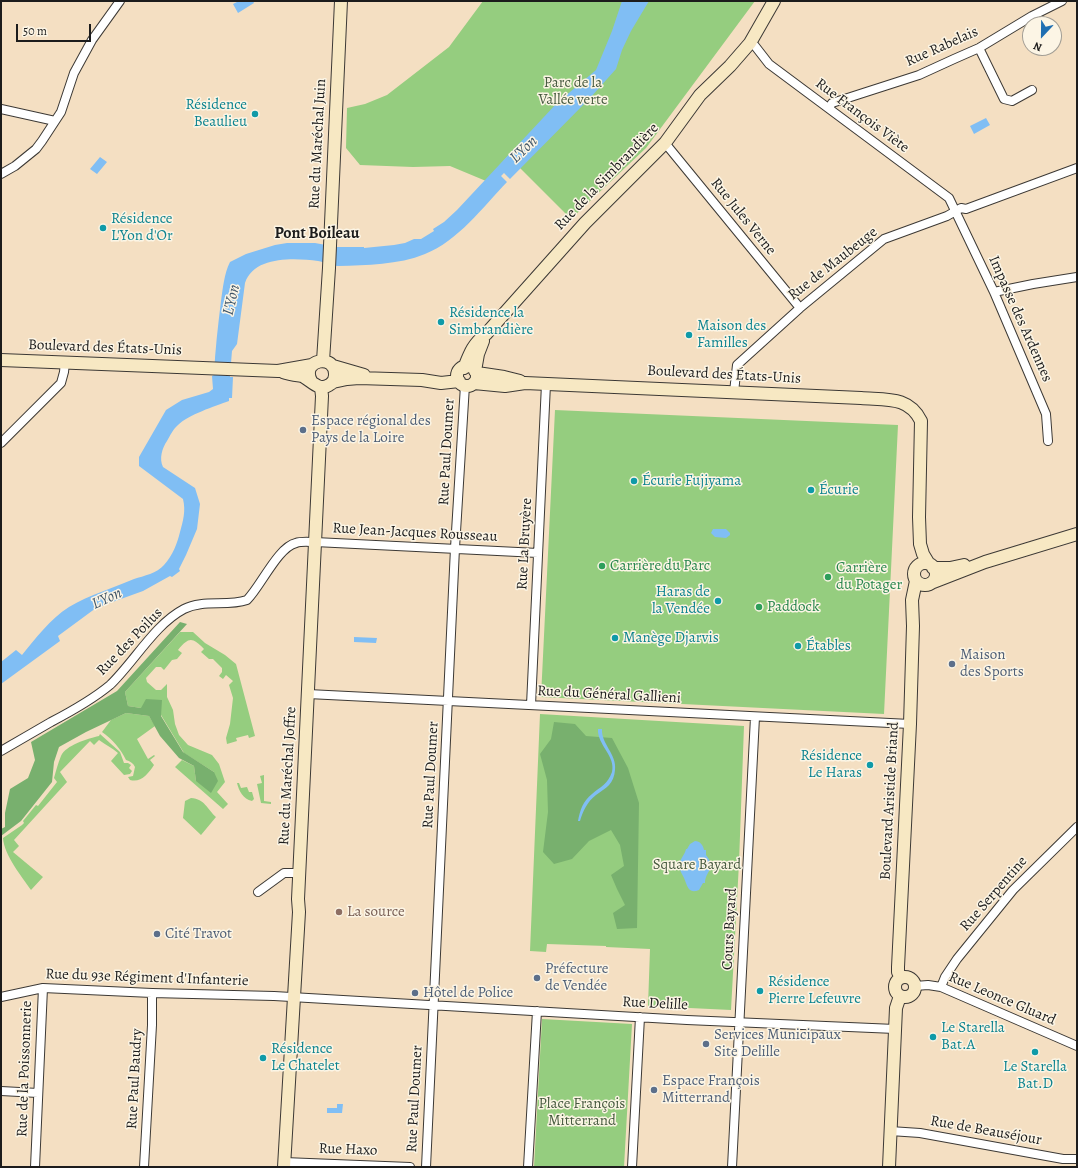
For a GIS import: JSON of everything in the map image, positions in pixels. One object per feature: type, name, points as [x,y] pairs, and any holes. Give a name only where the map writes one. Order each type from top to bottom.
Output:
[{"type":"main road","name":"Rue du Maréchal Juin","points":[[323,364],[329,268],[341,1]]},
{"type":"main road","name":"Rue de la Simbrandière","points":[[467,376],[486,334],[585,222],[665,143],[700,95],[730,66],[750,43],[774,1]]},
{"type":"main road","name":"Boulevard des États-Unis","points":[[1,360],[278,371],[323,364],[365,375],[385,378]]},
{"type":"main road","points":[[323,364],[336,373],[333,382],[328,386],[316,384],[309,373],[323,364]]},
{"type":"main road","name":"Boulevard des États-Unis","points":[[278,371],[303,377],[316,384]]},
{"type":"main road","name":"Boulevard des États-Unis","points":[[333,382],[346,379],[385,378],[422,380],[438,375],[467,376],[505,386],[525,383],[897,400],[909,405],[917,412]]},
{"type":"main road","name":"Rue du Maréchal Joffre","points":[[284,1164],[299,912],[299,873],[322,401],[316,384]]},
{"type":"main road","name":"Boulevard Aristide Briand","points":[[917,412],[921,421],[918,517],[920,544],[923,554],[935,571],[935,578],[922,580]]},
{"type":"main road","name":"Boulevard Aristide Briand","points":[[889,1167],[896,1008],[900,996],[895,989],[895,984],[901,978],[898,972],[898,967],[910,724],[913,626],[912,600],[922,580],[914,544],[918,517]]},
{"type":"main road","points":[[985,562],[950,568],[919,565],[922,580],[985,562],[1077,534]]},
{"type":"main road","points":[[900,996],[904,998],[911,995],[915,991],[915,986],[912,980],[907,977],[901,978]]},
{"type":"street","points":[[1,174],[15,166],[36,150],[61,112],[74,73],[92,40],[120,1]]},
{"type":"street","name":"Rue Rabelais","points":[[828,108],[832,103],[919,75],[979,48],[1032,16],[1062,1]]},
{"type":"street","name":"Rue François Viète","points":[[750,43],[755,46],[769,64],[949,198],[956,212]]},
{"type":"street","points":[[979,48],[1004,99],[1012,101],[1032,90]]},
{"type":"street","points":[[1,108],[55,121]]},
{"type":"street","name":"Rue Jules Verne","points":[[665,143],[800,308]]},
{"type":"street","name":"Rue de Maubeuge","points":[[734,392],[737,365],[800,308],[884,239],[947,216],[961,208],[966,209],[1077,168]]},
{"type":"street","name":"Impasse des Ardennes","points":[[956,212],[994,292],[1046,414],[1048,441]]},
{"type":"street","points":[[994,292],[1033,284],[1077,278]]},
{"type":"street","points":[[1,443],[61,383],[65,362]]},
{"type":"street","name":"Rue Paul Doumer","points":[[426,1167],[455,548],[467,376]]},
{"type":"street","name":"Rue La Bruyère","points":[[531,705],[546,384]]},
{"type":"street","name":"Rue des Poilus","points":[[1,751],[85,704],[110,684],[162,627],[182,610],[202,604],[229,604],[247,600],[282,552],[290,545],[297,542],[314,542]]},
{"type":"street","name":"Rue Jean-Jacques Rousseau","points":[[314,542],[538,553]]},
{"type":"street","name":"Rue du Général Gallieni","points":[[308,694],[910,724]]},
{"type":"street","name":"Cours Bayard","points":[[732,1167],[754,717]]},
{"type":"street","name":"Rue Serpentine","points":[[941,987],[945,977],[957,959],[1013,890],[1077,827]]},
{"type":"street","points":[[258,892],[284,873],[299,873]]},
{"type":"street","name":"Rue Leonce Gluard","points":[[915,986],[928,985],[941,987],[1077,1046]]},
{"type":"street","name":"Rue du 93e Régiment d'Infanterie","points":[[1,997],[43,988],[293,997]]},
{"type":"street","name":"Rue de la Poissonnerie","points":[[35,1167],[43,988]]},
{"type":"street","name":"Rue Paul Baudry","points":[[144,1167],[152,1025],[152,993]]},
{"type":"street","name":"Rue Delille","points":[[293,997],[640,1017],[895,1029]]},
{"type":"street","points":[[528,1167],[537,1011]]},
{"type":"street","points":[[632,1167],[640,1017]]},
{"type":"street","points":[[1,1091],[38,1093]]},
{"type":"street","name":"Rue de Beauséjour","points":[[890,1131],[908,1132],[1063,1159],[1077,1159]]},
{"type":"street","name":"Rue Haxo","points":[[284,1164],[410,1167]]},
{"type":"green space","name":"Parc de la Vallée verte","points":[[483,1],[755,1],[646,148],[571,219],[508,156],[486,181],[450,166],[413,167],[360,165],[346,148],[347,108],[365,104],[387,95],[449,47]]},
{"type":"green space","name":"Haras de la Vendée","points":[[555,410],[898,425],[884,714],[541,697]]},
{"type":"green space","points":[[180,622],[187,624],[125,692],[128,706],[141,708],[146,699],[162,700],[161,716],[183,752],[214,772],[218,781],[211,793],[196,781],[194,766],[179,758],[160,736],[149,716],[126,713],[59,747],[54,762],[52,782],[21,821],[1,836],[1,829],[5,827],[5,813],[10,789],[28,778],[35,760],[31,742],[117,691]]},
{"type":"green space","points":[[180,632],[193,632],[205,643],[225,655],[236,664],[255,736],[249,738],[248,735],[236,738],[237,741],[227,744],[226,738],[230,724],[233,698],[229,685],[233,681],[226,675],[223,679],[219,676],[222,672],[222,668],[213,659],[209,659],[201,652],[204,649],[196,642],[191,640],[185,643],[178,650],[182,653],[177,659],[172,660],[164,670],[161,667],[156,667],[146,678],[147,682],[156,690],[161,690],[167,684],[167,697],[173,710],[175,724],[179,735],[188,745],[212,755],[219,764],[225,782],[217,792],[228,804],[223,809],[175,767],[182,760],[194,766],[196,781],[214,772],[184,753],[161,715],[141,708],[128,706],[125,692]]},
{"type":"green space","points":[[126,713],[149,716],[155,726],[137,739],[148,759],[154,755],[155,756],[150,760],[154,765],[144,777],[134,781],[130,780],[128,777],[133,776],[135,767],[126,760],[116,744],[102,732],[111,720]]},
{"type":"green space","name":"Square Bayard","points":[[540,714],[744,726],[739,863],[731,1010],[648,1006],[650,949],[547,944],[546,952],[530,951]]},
{"type":"green space","points":[[554,722],[575,724],[586,736],[612,738],[628,768],[639,803],[637,928],[617,929],[613,913],[625,905],[611,875],[624,866],[620,845],[611,830],[589,841],[572,859],[554,864],[543,852],[548,812],[547,780],[540,754],[551,739]]},
{"type":"green space","points":[[100,734],[120,752],[124,763],[131,765],[129,768],[132,771],[130,774],[124,775],[111,761],[118,753],[99,740],[94,745],[90,741],[60,772],[67,782],[14,840],[19,846],[13,852],[43,877],[31,890],[10,858],[4,845],[3,838],[24,823],[23,821],[36,805],[38,806],[57,782],[54,778],[61,756],[64,752],[72,746],[99,736]]},
{"type":"green space","points":[[264,775],[264,801],[271,802],[271,804],[261,803],[257,784],[262,783],[260,776]]},
{"type":"green space","points":[[237,783],[239,783],[241,788],[247,787],[249,792],[252,792],[254,799],[252,801],[242,794]]},
{"type":"green space","points":[[191,798],[203,802],[216,817],[201,835],[183,818],[185,801]]},
{"type":"green space","name":"Place François Mitterrand","points":[[542,1019],[632,1024],[624,1167],[534,1167]]},
{"type":"water","points":[[239,1],[253,1],[254,3],[238,13],[233,4]]},
{"type":"water","name":"L'Yon","points":[[622,1],[649,1],[631,31],[622,50],[616,69],[590,98],[510,179],[504,173],[501,176],[507,182],[459,232],[448,241],[415,258],[393,262],[371,265],[338,266],[318,261],[298,259],[266,263],[250,274],[245,283],[237,344],[232,351],[230,377],[233,377],[232,398],[229,398],[229,401],[202,411],[182,421],[173,431],[162,450],[161,461],[163,467],[195,488],[200,504],[197,529],[179,569],[180,571],[172,577],[170,576],[143,591],[96,608],[58,636],[60,641],[1,684],[1,662],[16,650],[22,655],[44,629],[62,612],[93,595],[154,572],[164,565],[172,553],[178,541],[183,520],[183,499],[139,466],[139,457],[166,410],[182,400],[209,392],[213,389],[212,376],[214,375],[221,301],[225,276],[230,262],[246,254],[287,243],[315,243],[337,247],[364,248],[405,243],[414,239],[421,239],[434,231],[433,229],[444,222],[457,210],[557,103],[596,70],[612,31]]},
{"type":"water","points":[[986,118],[990,125],[974,134],[970,126]]},
{"type":"water","points":[[100,157],[107,162],[97,174],[90,169]]},
{"type":"water","points":[[713,529],[726,529],[730,535],[726,538],[715,537],[711,533]]},
{"type":"water","points":[[354,637],[377,638],[376,643],[354,642]]},
{"type":"water","points":[[598,729],[602,729],[604,739],[614,759],[614,775],[609,785],[590,801],[584,810],[580,821],[578,821],[584,803],[606,782],[612,772],[613,766],[600,740]]},
{"type":"water","points":[[695,841],[700,843],[704,850],[706,850],[706,855],[711,867],[705,879],[705,883],[703,883],[699,890],[692,891],[688,888],[680,870],[680,866],[686,849]]},
{"type":"water","points":[[337,1104],[343,1104],[342,1113],[327,1113],[327,1108],[337,1108]]},
{"type":"place","name":"Résidence Beaulieu","points":[[255,114]]},
{"type":"place","name":"Résidence L'Yon d'Or","points":[[103,228]]},
{"type":"place","name":"Résidence la Simbrandière","points":[[441,322]]},
{"type":"place","name":"Maison des Familles","points":[[689,335]]},
{"type":"place","name":"Espace régional des Pays de la Loire","points":[[303,430]]},
{"type":"place","name":"Écurie Fujiyama","points":[[634,481]]},
{"type":"place","name":"Écurie","points":[[811,490]]},
{"type":"place","name":"Carrière du Parc","points":[[602,566]]},
{"type":"place","name":"Carrière du Potager","points":[[828,577]]},
{"type":"place","name":"Haras de la Vendée","points":[[718,601]]},
{"type":"place","name":"Paddock","points":[[759,607]]},
{"type":"place","name":"Manège Djarvis","points":[[615,638]]},
{"type":"place","name":"Étables","points":[[798,646]]},
{"type":"place","name":"Maison des Sports","points":[[952,664]]},
{"type":"place","name":"Résidence Le Haras","points":[[870,765]]},
{"type":"place","name":"La source","points":[[339,912]]},
{"type":"place","name":"Cité Travot","points":[[157,934]]},
{"type":"place","name":"Préfecture de Vendée","points":[[537,978]]},
{"type":"place","name":"Résidence Pierre Lefeuvre","points":[[760,991]]},
{"type":"place","name":"Hôtel de Police","points":[[415,993]]},
{"type":"place","name":"Le Starella Bat.A","points":[[933,1037]]},
{"type":"place","name":"Services Municipaux Site Delille","points":[[706,1044]]},
{"type":"place","name":"Le Starella Bat.D","points":[[1035,1052]]},
{"type":"place","name":"Résidence Le Chatelet","points":[[263,1058]]},
{"type":"place","name":"Espace François Mitterrand","points":[[654,1090]]},
{"type":"district","name":"Pont Boileau","points":[[317,234]]}]
